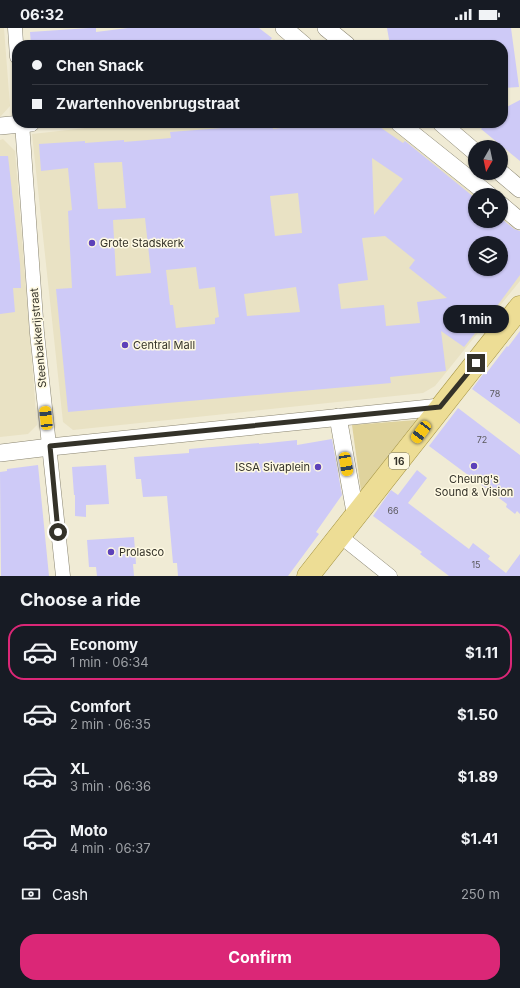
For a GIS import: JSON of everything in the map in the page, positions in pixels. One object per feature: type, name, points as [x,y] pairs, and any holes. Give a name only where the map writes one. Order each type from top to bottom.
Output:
[{"type":"main road","name":"16","points":[[308,576],[520,307]]},
{"type":"street","points":[[15,28],[16,40]]},
{"type":"street","points":[[284,28],[298,40]]},
{"type":"street","points":[[326,28],[341,40]]},
{"type":"street","points":[[0,126],[12,125]]},
{"type":"street","name":"Steenbakkerijstraat","points":[[25,128],[37,334],[63,576]]},
{"type":"street","points":[[405,128],[480,188]]},
{"type":"street","points":[[446,128],[468,146]]},
{"type":"street","points":[[508,179],[520,189]]},
{"type":"street","points":[[508,211],[520,221]]},
{"type":"street","points":[[0,453],[50,446],[440,407]]},
{"type":"street","points":[[338,417],[355,512],[357,513]]},
{"type":"street","points":[[340,536],[390,576]]},
{"type":"shaded area","points":[[0,28],[4,28],[10,106],[0,117]]},
{"type":"shaded area","points":[[86,128],[400,128],[473,188],[468,188],[468,228],[508,228],[508,216],[520,226],[520,281],[435,386],[423,393],[73,430],[63,422],[32,134]]},
{"type":"shaded area","points":[[3,139],[15,151],[37,425],[28,434],[0,437],[0,140]]},
{"type":"shaded area","points":[[416,420],[361,491],[352,425]]},
{"type":"building","points":[[89,28],[96,28],[96,32],[128,28],[259,28],[272,38],[271,40],[31,40],[30,32]]},
{"type":"building","points":[[387,28],[511,28],[519,87],[508,88],[508,40],[389,40]]},
{"type":"building","points":[[520,100],[520,161],[508,151],[508,140],[494,140],[481,129],[508,128],[508,106]]},
{"type":"building","points":[[223,128],[381,128],[403,143],[405,141],[468,192],[468,228],[508,228],[508,224],[514,229],[520,231],[520,275],[464,347],[441,331],[446,371],[390,377],[391,383],[68,412],[56,289],[72,288],[68,211],[72,210],[68,168],[41,171],[39,144],[124,140],[124,142],[171,138],[170,132]],"holes":[[[372,158],[403,179],[374,215]],[[122,162],[126,208],[98,209],[94,163]],[[298,193],[302,233],[275,236],[270,196]],[[145,218],[151,273],[116,276],[113,220]],[[385,236],[415,260],[409,268],[447,298],[417,302],[420,323],[386,326],[384,305],[341,309],[338,284],[368,280],[362,238]],[[196,267],[199,289],[215,287],[219,317],[215,318],[215,324],[176,328],[173,305],[170,305],[166,270]],[[296,287],[300,312],[247,316],[244,294]]]},
{"type":"building","points":[[0,156],[8,156],[20,264],[21,288],[13,288],[15,312],[0,314]]},
{"type":"building","points":[[520,331],[520,424],[472,389]]},
{"type":"building","points":[[458,408],[520,455],[520,514],[517,511],[515,514],[506,507],[507,504],[429,446]]},
{"type":"building","points":[[332,439],[342,495],[316,532],[319,534],[288,576],[178,576],[177,563],[173,563],[167,496],[143,497],[141,479],[136,479],[134,457],[189,453],[189,449],[297,440],[297,445]]},
{"type":"building","points":[[38,465],[49,576],[1,576],[0,472],[7,471],[7,469]]},
{"type":"building","points":[[106,465],[109,504],[86,505],[86,517],[75,516],[75,495],[72,467]]},
{"type":"building","points":[[417,470],[427,478],[408,503],[469,549],[473,543],[490,556],[488,559],[506,573],[520,554],[520,576],[449,576],[420,554],[422,552],[373,516],[391,490],[398,495]]},
{"type":"building","name":"Prolasco","points":[[134,537],[136,564],[133,564],[134,576],[97,576],[96,567],[89,567],[87,540]]},
{"type":"place","name":"Grote Stadskerk","points":[[92,243]]},
{"type":"place","name":"Central Mall","points":[[125,345]]},
{"type":"place","name":"Cheung's Sound & Vision","points":[[474,466]]},
{"type":"place","name":"ISSA Sivaplein","points":[[318,467]]},
{"type":"place","name":"Prolasco","points":[[111,552]]},
{"type":"route","points":[[58,532],[50,446],[440,407],[476,363]]}]
